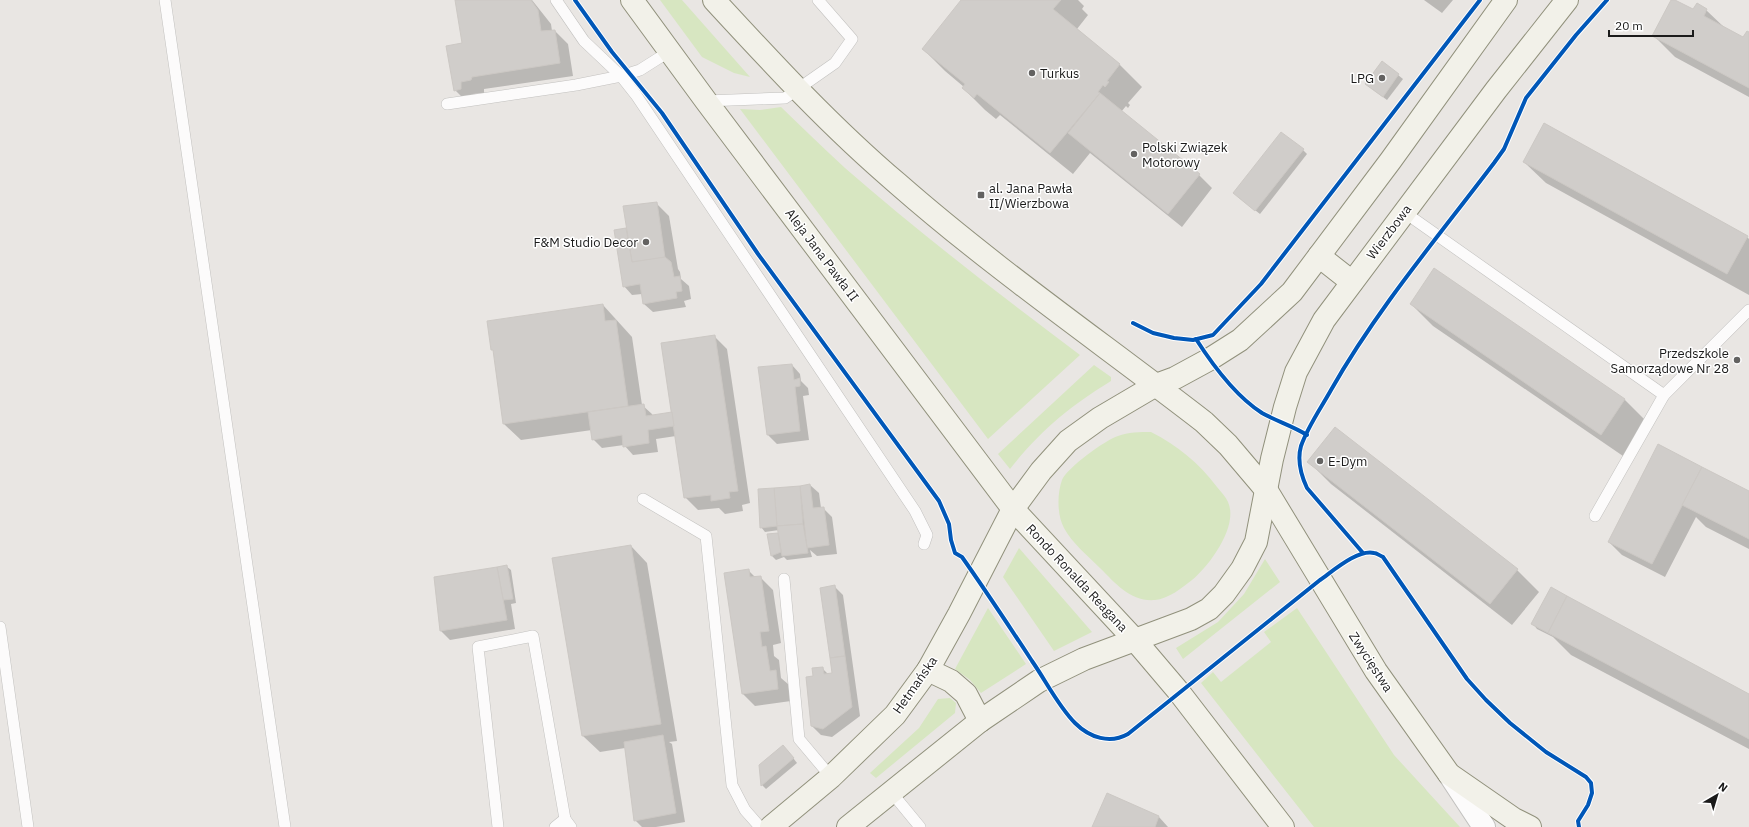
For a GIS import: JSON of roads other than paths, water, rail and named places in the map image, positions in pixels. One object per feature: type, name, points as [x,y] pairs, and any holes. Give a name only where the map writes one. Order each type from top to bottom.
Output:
[{"type":"main road","name":"Aleja Jana Pawła II","points":[[632,0],[706,101],[1013,509]]},
{"type":"main road","points":[[714,0],[797,90],[832,125],[898,185],[970,243],[1204,422],[1228,445],[1267,491]]},
{"type":"main road","points":[[1013,509],[1041,471],[1068,441],[1100,418],[1156,385],[1175,378],[1240,340],[1292,292],[1391,160],[1506,0]]},
{"type":"main road","name":"Wierzbowa","points":[[1267,491],[1280,422],[1296,372],[1324,320],[1404,212],[1567,0]]},
{"type":"main road","points":[[1319,256],[1352,282]]},
{"type":"main road","name":"Rondo Ronalda Reagana","points":[[1013,509],[1134,640],[1191,620],[1209,609],[1224,594],[1242,569],[1256,542],[1267,491]]},
{"type":"main road","name":"Zwycięstwa","points":[[1267,491],[1376,671],[1449,774]]},
{"type":"main road","name":"Hetmańska","points":[[771,827],[831,776],[895,715],[928,670],[959,614],[1013,509]]},
{"type":"main road","points":[[848,827],[892,793],[980,720],[1039,681],[1084,659],[1134,640],[1179,692],[1283,827]]},
{"type":"main road","points":[[928,670],[952,682],[966,694],[980,720]]},
{"type":"main road","points":[[1449,774],[1514,819],[1530,827]]},
{"type":"street","name":"Zwycięstwa","points":[[1449,774],[1484,827]]},
{"type":"lane","points":[[165,0],[285,827]]},
{"type":"lane","points":[[556,0],[584,41],[621,76],[636,95],[915,511],[927,534],[924,544]]},
{"type":"lane","points":[[706,101],[785,98],[834,64],[852,40],[820,2]]},
{"type":"lane","points":[[447,104],[576,85],[621,76],[640,70],[670,51]]},
{"type":"lane","points":[[1404,212],[1664,394]]},
{"type":"lane","points":[[1595,516],[1664,394],[1749,310]]},
{"type":"lane","points":[[642,499],[706,536],[732,785],[745,810],[760,827]]},
{"type":"lane","points":[[784,580],[799,739],[831,776]]},
{"type":"lane","points":[[0,627],[28,827]]},
{"type":"lane","points":[[498,827],[478,647],[533,636],[568,823],[555,827]]},
{"type":"lane","points":[[892,793],[920,827]]},
{"type":"place","name":"Turkus","points":[[1032,73]]},
{"type":"place","name":"LPG","points":[[1382,78]]},
{"type":"place","name":"Polski Związek Motorowy","points":[[1134,154]]},
{"type":"place","name":"al. Jana Pawła II/Wierzbowa","points":[[981,195]]},
{"type":"place","name":"F&M Studio Decor","points":[[646,242]]},
{"type":"place","name":"Przedszkole Samorządowe Nr 28","points":[[1737,360]]},
{"type":"place","name":"E-Dym","points":[[1320,461]]}]
